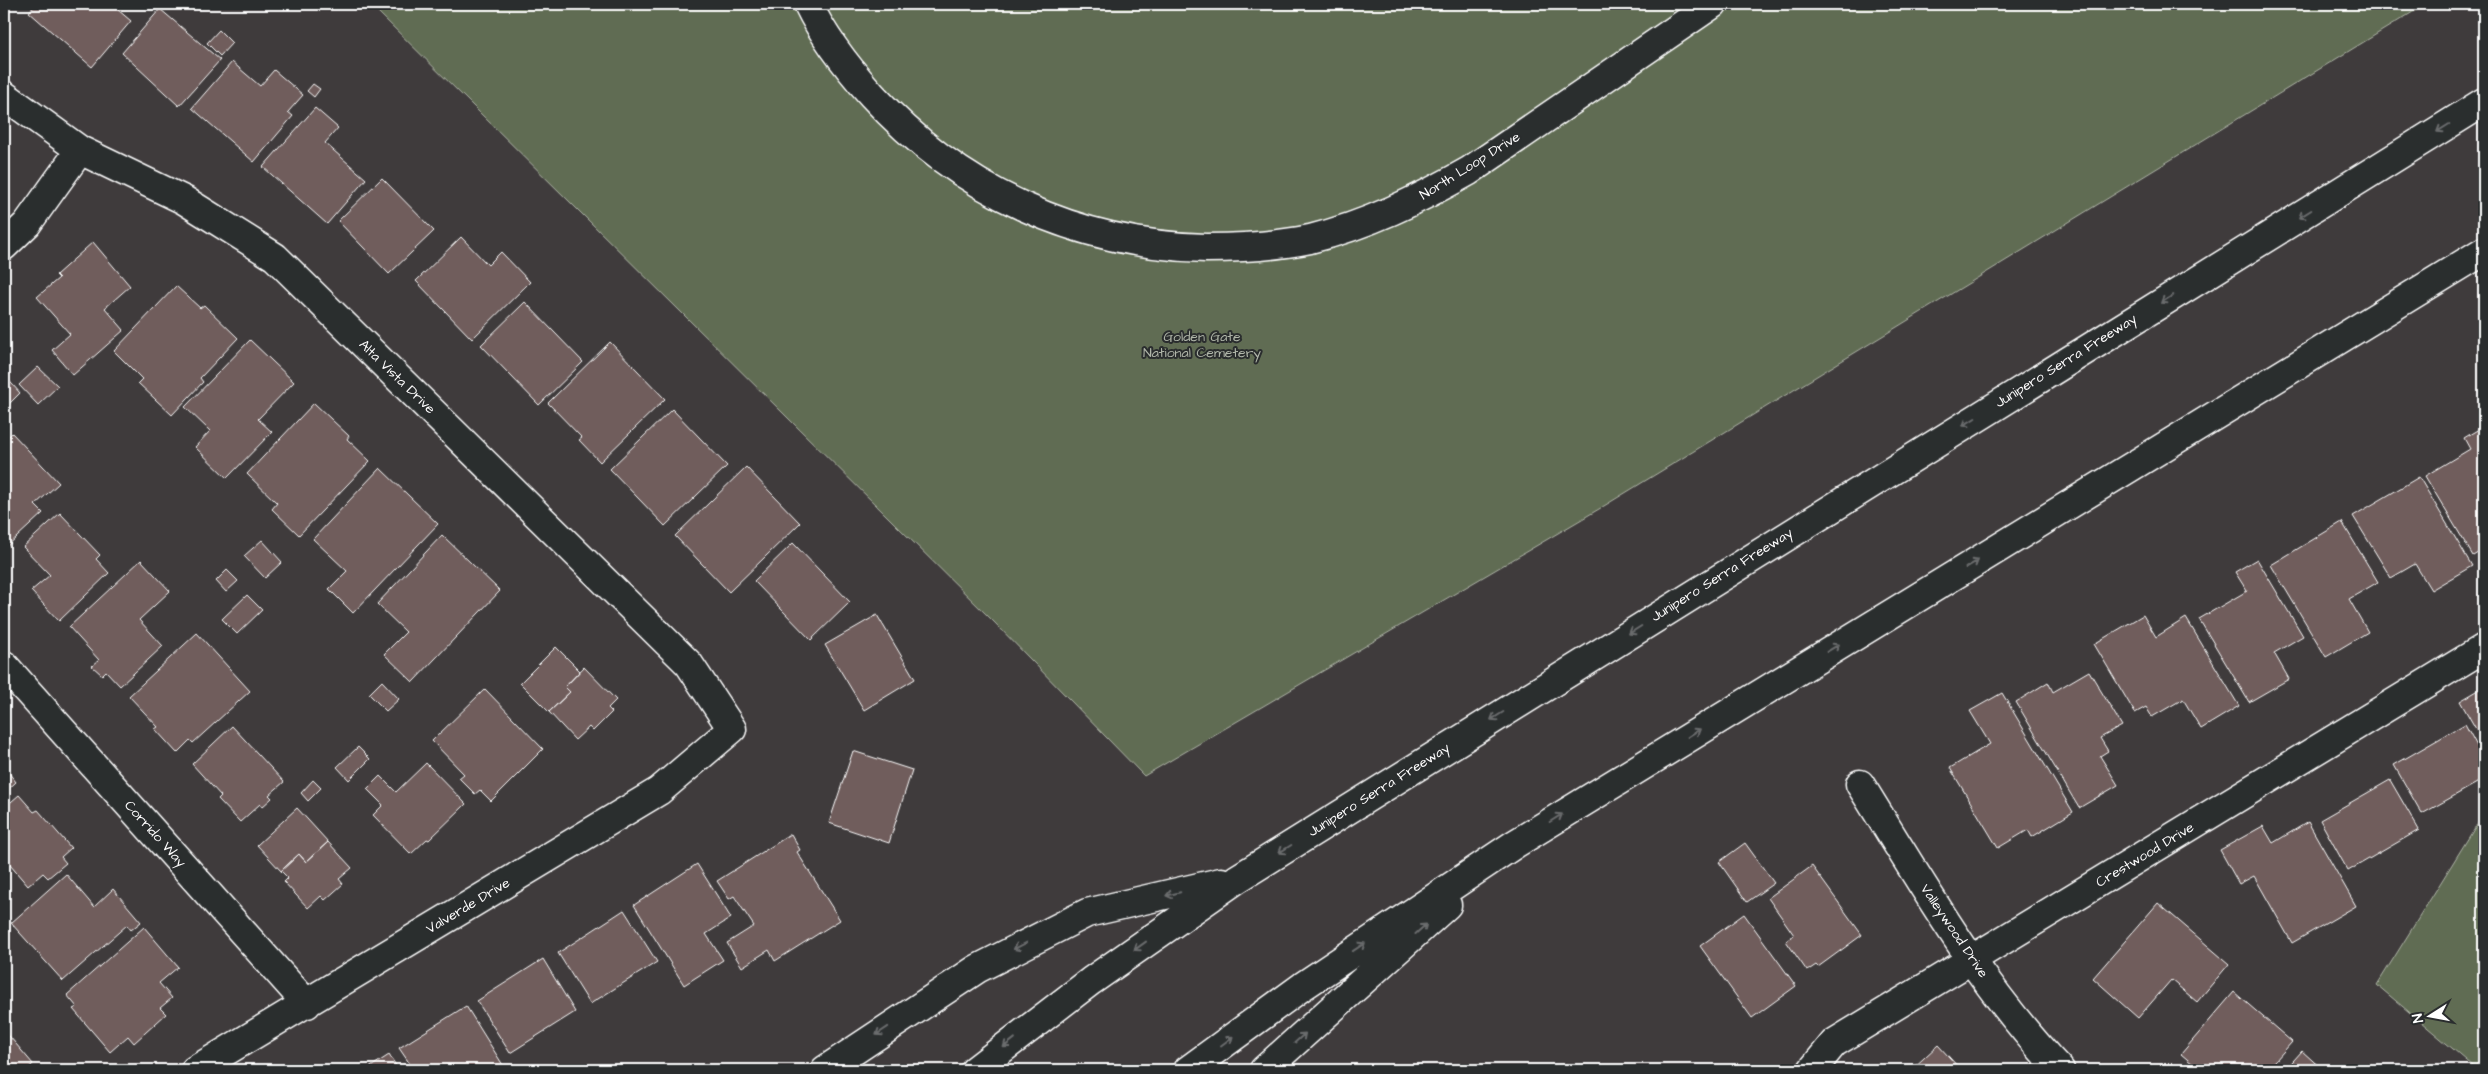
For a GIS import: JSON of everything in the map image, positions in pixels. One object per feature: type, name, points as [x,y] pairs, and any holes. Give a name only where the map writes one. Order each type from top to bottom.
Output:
[{"type":"main road","name":"North Loop Drive","points":[[808,4],[832,46],[885,110],[915,138],[984,188],[1048,218],[1105,236],[1146,244],[1228,248],[1277,244],[1343,230],[1393,212],[1469,171],[1713,4]]},
{"type":"main road","name":"Alta Vista Drive","points":[[4,95],[80,150],[184,200],[275,257],[689,664],[732,729]]},
{"type":"main road","name":"Junipero Serra Freeway","points":[[975,1070],[1091,981],[1237,879],[2484,102]]},
{"type":"main road","points":[[4,246],[27,224],[80,150]]},
{"type":"main road","points":[[1188,1070],[1303,986],[1515,844],[2484,251]]},
{"type":"main road","name":"Crestwood Drive","points":[[1812,1070],[1834,1043],[2484,648]]},
{"type":"main road","name":"Corrido Way","points":[[4,665],[307,1004]]},
{"type":"main road","name":"Valverde Drive","points":[[195,1070],[659,791],[732,729]]},
{"type":"main road","name":"Valleywood Drive","points":[[1860,784],[1941,915],[1972,960],[2031,1038],[2060,1070]]},
{"type":"main road","points":[[1264,1070],[1515,844]]},
{"type":"main road","points":[[825,1070],[909,1012],[977,969],[1087,913],[1237,879]]},
{"type":"green space","name":"Golden Gate National Cemetery","points":[[370,4],[2426,4],[1599,509],[1144,776],[994,622]]},
{"type":"green space","points":[[2484,813],[2484,1070],[2478,1070],[2377,985]]},
{"type":"building","points":[[36,4],[111,4],[131,21],[92,67],[29,12]]},
{"type":"building","points":[[160,9],[220,60],[179,106],[122,53]]},
{"type":"building","points":[[219,30],[232,43],[220,56],[207,43]]},
{"type":"building","points":[[232,62],[260,86],[274,70],[303,95],[288,112],[293,116],[254,162],[192,108]]},
{"type":"building","points":[[313,84],[320,89],[314,97],[307,91]]},
{"type":"building","points":[[315,108],[338,128],[325,143],[366,179],[327,224],[263,167]]},
{"type":"building","points":[[382,178],[434,231],[389,274],[338,221]]},
{"type":"building","points":[[461,237],[488,265],[501,252],[530,282],[472,339],[416,281]]},
{"type":"building","points":[[93,242],[130,286],[105,308],[124,330],[73,375],[52,350],[70,334],[37,297],[59,278],[56,275]]},
{"type":"building","points":[[176,286],[200,308],[204,305],[238,338],[200,378],[203,382],[172,415],[138,383],[142,379],[114,351]]},
{"type":"building","points":[[525,302],[583,362],[539,405],[481,345]]},
{"type":"building","points":[[250,340],[294,382],[258,419],[272,432],[227,478],[195,447],[210,431],[185,407]]},
{"type":"building","points":[[610,342],[665,399],[600,462],[579,440],[582,438],[548,403]]},
{"type":"building","points":[[38,367],[58,386],[38,405],[19,385]]},
{"type":"building","points":[[4,375],[20,393],[4,409]]},
{"type":"building","points":[[314,403],[349,436],[347,439],[370,461],[299,535],[272,509],[277,503],[247,474]]},
{"type":"building","points":[[672,409],[727,466],[665,526],[610,469]]},
{"type":"building","points":[[2484,426],[2484,549],[2473,556],[2425,476],[2470,449],[2464,438]]},
{"type":"building","points":[[12,433],[59,483],[35,505],[43,513],[4,549],[4,441]]},
{"type":"building","points":[[746,467],[800,523],[729,592],[675,536]]},
{"type":"building","points":[[380,468],[438,524],[353,613],[329,589],[347,571],[313,539]]},
{"type":"building","points":[[2419,477],[2472,566],[2431,590],[2415,564],[2391,578],[2353,516]]},
{"type":"building","points":[[60,513],[100,555],[96,559],[109,573],[59,621],[31,591],[50,575],[23,547]]},
{"type":"building","points":[[2342,522],[2378,582],[2349,599],[2368,632],[2326,657],[2271,565]]},
{"type":"building","points":[[442,535],[500,591],[413,682],[384,654],[406,632],[377,604]]},
{"type":"building","points":[[262,540],[282,562],[265,578],[244,556]]},
{"type":"building","points":[[793,543],[850,602],[811,640],[754,581]]},
{"type":"building","points":[[2257,559],[2303,636],[2274,653],[2289,679],[2249,702],[2199,619],[2247,591],[2235,572]]},
{"type":"building","points":[[141,560],[170,591],[139,620],[163,646],[120,686],[106,671],[102,675],[92,666],[99,660],[69,627]]},
{"type":"building","points":[[227,570],[238,581],[226,592],[216,581]]},
{"type":"building","points":[[247,595],[262,610],[237,634],[222,619]]},
{"type":"building","points":[[877,615],[915,679],[864,710],[825,645]]},
{"type":"building","points":[[2143,615],[2156,637],[2186,618],[2239,706],[2201,729],[2183,699],[2152,717],[2146,707],[2135,713],[2094,644]]},
{"type":"building","points":[[197,633],[250,691],[193,743],[190,740],[177,753],[155,729],[158,727],[129,696]]},
{"type":"building","points":[[556,647],[580,671],[565,687],[570,692],[549,712],[520,683]]},
{"type":"building","points":[[584,667],[616,700],[608,708],[612,712],[593,731],[589,727],[575,740],[549,712],[570,692],[565,687]]},
{"type":"building","points":[[2089,671],[2122,726],[2100,738],[2108,751],[2100,756],[2118,785],[2079,808],[2016,702],[2048,682],[2053,692]]},
{"type":"building","points":[[382,681],[399,699],[386,711],[369,694]]},
{"type":"building","points":[[2484,687],[2484,743],[2460,701]]},
{"type":"building","points":[[485,689],[543,749],[491,801],[480,790],[475,794],[459,778],[464,774],[432,741]]},
{"type":"building","points":[[2002,693],[2073,812],[2032,837],[2028,830],[1998,848],[1950,768],[1990,744],[1970,711]]},
{"type":"building","points":[[2465,724],[2484,759],[2484,779],[2422,814],[2394,765]]},
{"type":"building","points":[[232,726],[284,782],[269,795],[272,798],[262,807],[260,804],[240,822],[218,799],[221,796],[192,764]]},
{"type":"building","points":[[358,747],[370,759],[349,780],[337,767]]},
{"type":"building","points":[[853,751],[912,770],[889,843],[829,823]]},
{"type":"building","points":[[426,763],[466,804],[429,840],[427,839],[411,854],[373,815],[383,805],[367,789],[380,776],[396,792]]},
{"type":"building","points":[[4,767],[16,782],[4,793]]},
{"type":"building","points":[[313,780],[321,788],[308,801],[301,793]]},
{"type":"building","points":[[2390,780],[2419,830],[2348,871],[2320,820]]},
{"type":"building","points":[[19,795],[34,812],[38,810],[71,848],[61,857],[66,863],[48,878],[43,873],[28,886],[4,858],[4,808]]},
{"type":"building","points":[[297,808],[328,842],[306,862],[299,854],[281,871],[257,845]]},
{"type":"building","points":[[2308,822],[2356,906],[2292,943],[2254,876],[2239,884],[2220,850],[2263,826],[2273,843]]},
{"type":"building","points":[[791,834],[800,850],[797,852],[840,920],[775,961],[769,950],[742,967],[727,943],[754,926],[734,896],[729,899],[717,881]]},
{"type":"building","points":[[328,842],[352,868],[339,879],[343,884],[325,900],[321,896],[308,908],[284,882],[288,878],[281,871],[299,854],[306,862]]},
{"type":"building","points":[[1745,843],[1774,883],[1747,902],[1719,862]]},
{"type":"building","points":[[697,864],[731,918],[706,934],[723,960],[684,985],[634,905]]},
{"type":"building","points":[[1812,866],[1862,935],[1818,967],[1816,965],[1807,971],[1786,941],[1794,935],[1768,898]]},
{"type":"building","points":[[66,874],[94,907],[113,889],[141,922],[131,930],[127,925],[63,981],[11,923]]},
{"type":"building","points":[[2158,903],[2229,964],[2197,1002],[2171,980],[2138,1018],[2093,978]]},
{"type":"building","points":[[624,910],[657,962],[590,1004],[558,953]]},
{"type":"building","points":[[1744,914],[1796,986],[1752,1018],[1700,946]]},
{"type":"building","points":[[144,927],[178,967],[159,983],[172,998],[160,1008],[166,1014],[134,1043],[128,1036],[110,1052],[73,1009],[77,1007],[67,995]]},
{"type":"building","points":[[543,959],[575,1012],[510,1053],[477,1001]]},
{"type":"building","points":[[2234,992],[2292,1042],[2267,1070],[2200,1070],[2181,1054]]},
{"type":"building","points":[[466,1006],[506,1070],[414,1070],[399,1048]]},
{"type":"building","points":[[4,1030],[33,1064],[26,1070],[4,1070]]},
{"type":"building","points":[[1938,1045],[1961,1070],[1911,1070]]},
{"type":"building","points":[[2302,1051],[2323,1070],[2285,1070]]},
{"type":"building","points":[[389,1055],[399,1070],[366,1070]]}]
